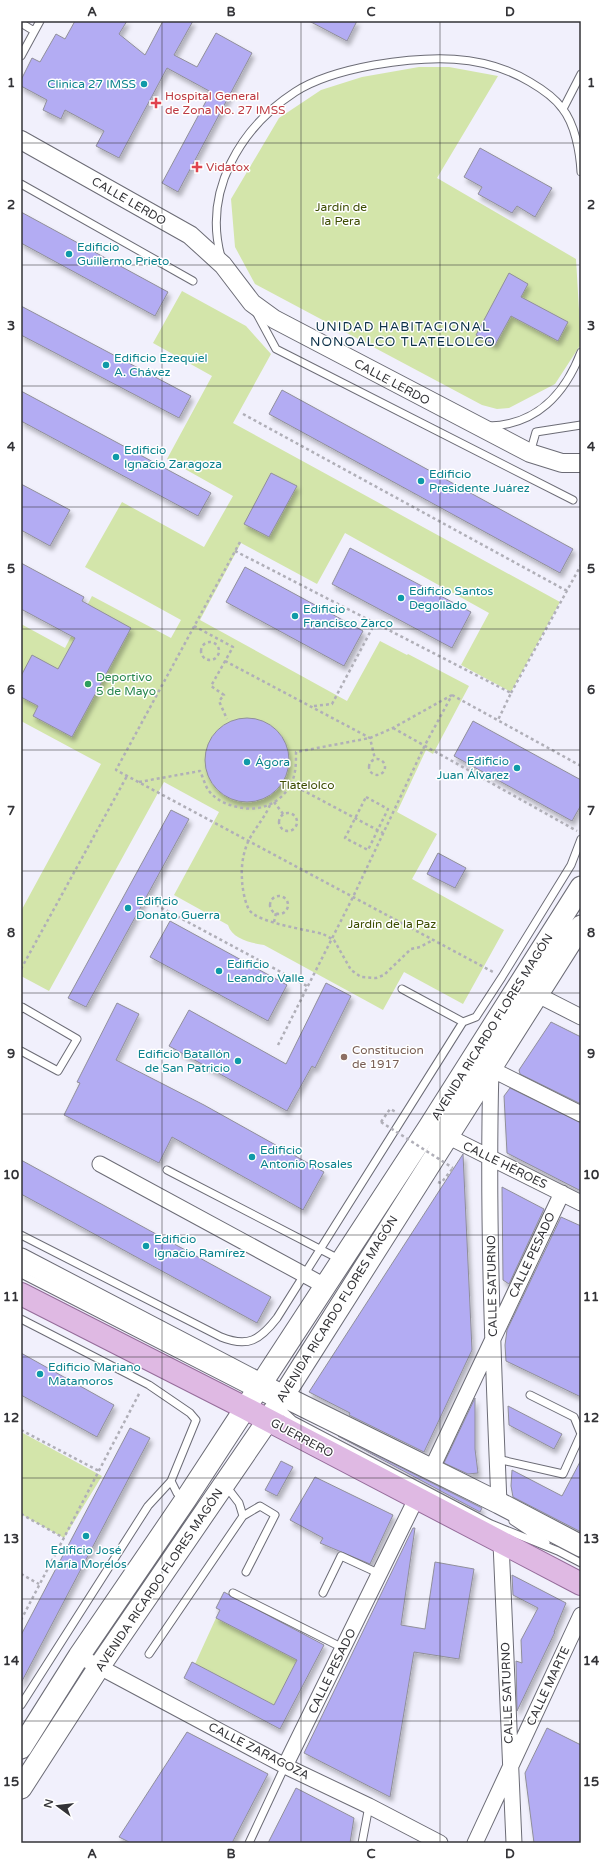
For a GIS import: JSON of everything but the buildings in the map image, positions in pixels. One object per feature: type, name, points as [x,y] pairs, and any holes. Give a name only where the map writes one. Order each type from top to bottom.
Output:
[{"type":"main road","name":"AVENIDA RICARDO FLORES MAGÓN","points":[[21,1788],[105,1670],[276,1407],[438,1131],[510,981],[581,887]]},
{"type":"main road","name":"AVENIDA RICARDO FLORES MAGÓN","points":[[21,1748],[79,1656],[186,1499],[341,1260],[438,1131],[491,1069],[581,926]]},
{"type":"main road","name":"GUERRERO","points":[[21,1259],[253,1396]]},
{"type":"main road","name":"GUERRERO","points":[[21,1294],[276,1407],[431,1470],[501,1510],[581,1546]]},
{"type":"main road","points":[[288,1343],[287,1352],[289,1358],[298,1361],[305,1359]]},
{"type":"main road","name":"GUERRERO","points":[[276,1407],[416,1499],[581,1584]]},
{"type":"main road","points":[[21,1802],[29,1798],[105,1670]]},
{"type":"street","name":"CALLE LERDO","points":[[21,140],[190,235],[223,265],[252,303],[274,319],[530,453],[562,463],[581,463]]},
{"type":"street","points":[[510,981],[581,1017]]},
{"type":"street","points":[[491,1069],[581,1114]]},
{"type":"street","name":"CALLE SATURNO","points":[[491,1069],[488,1157],[497,1459],[501,1510]]},
{"type":"street","name":"CALLE HÉROES","points":[[438,1131],[581,1203]]},
{"type":"street","points":[[100,1164],[325,1286]]},
{"type":"street","name":"CALLE PESADO","points":[[431,1470],[562,1193]]},
{"type":"street","name":"CALLE PESADO","points":[[285,1766],[416,1499]]},
{"type":"street","name":"CALLE SATURNO","points":[[501,1543],[514,1843]]},
{"type":"street","name":"CALLE MARTE","points":[[475,1843],[581,1615]]},
{"type":"street","name":"CALLE ZARAGOZA","points":[[79,1656],[285,1766],[369,1806],[440,1843]]},
{"type":"lane","points":[[21,56],[40,21]]},
{"type":"lane","points":[[21,23],[34,31]]},
{"type":"lane","points":[[223,265],[216,240],[215,224],[220,188],[231,161],[243,142],[276,107],[295,92],[320,79],[358,68],[406,60],[442,58],[484,62],[514,73],[538,87],[563,109],[576,140],[581,172]]},
{"type":"lane","points":[[563,109],[581,74]]},
{"type":"lane","points":[[21,184],[193,281]]},
{"type":"lane","points":[[252,303],[276,349],[573,500]]},
{"type":"lane","points":[[476,426],[501,426],[515,423],[537,411],[560,392],[574,369],[581,352]]},
{"type":"lane","points":[[530,453],[536,432],[581,425]]},
{"type":"lane","points":[[21,1234],[234,1342],[247,1343],[260,1336],[269,1328],[304,1275],[319,1248],[463,1022],[476,1017],[510,981],[571,865],[581,839]]},
{"type":"lane","points":[[402,989],[463,1022]]},
{"type":"lane","points":[[21,1009],[22,1007],[77,1039],[58,1071],[21,1051]]},
{"type":"lane","points":[[167,1170],[341,1260]]},
{"type":"lane","points":[[21,1274],[253,1396]]},
{"type":"lane","points":[[21,1319],[149,1385],[190,1412],[196,1420],[171,1481],[148,1506],[21,1705]]},
{"type":"lane","points":[[497,1459],[563,1474],[581,1434],[574,1417],[530,1395]]},
{"type":"lane","points":[[276,1407],[298,1409],[501,1510],[558,1551]]},
{"type":"lane","points":[[276,1407],[293,1420],[491,1524],[558,1551],[581,1563]]},
{"type":"lane","points":[[171,1481],[177,1492],[186,1499]]},
{"type":"lane","points":[[224,1485],[239,1503],[243,1516]]},
{"type":"lane","points":[[149,1654],[243,1516],[260,1506],[276,1515],[246,1572]]},
{"type":"lane","points":[[323,1593],[341,1556],[380,1574]]},
{"type":"lane","points":[[233,1593],[343,1648]]},
{"type":"lane","name":"CALLE PESADO","points":[[249,1843],[285,1766]]},
{"type":"lane","points":[[362,1843],[369,1806]]},
{"type":"path","points":[[243,414],[567,591]]},
{"type":"path","points":[[240,542],[116,770],[510,981]]},
{"type":"path","points":[[235,551],[512,693]]},
{"type":"path","points":[[498,720],[581,565]]},
{"type":"path","points":[[314,706],[332,704],[376,622]]},
{"type":"path","points":[[194,626],[233,647],[211,686],[224,696],[219,701],[227,719]]},
{"type":"path","points":[[214,643],[219,650],[218,655],[214,659],[208,659],[203,655],[203,648],[206,644],[214,643],[217,639]]},
{"type":"path","points":[[225,661],[314,706],[370,738],[375,759]]},
{"type":"path","points":[[139,782],[200,771],[208,791],[228,805],[256,810],[270,805],[284,793],[291,784],[296,764],[296,752],[370,738],[393,728],[452,695]]},
{"type":"path","points":[[452,695],[581,766]]},
{"type":"path","points":[[278,1045],[353,897],[425,745],[452,695]]},
{"type":"path","points":[[393,728],[581,833]]},
{"type":"path","points":[[375,759],[383,761],[385,766],[384,772],[380,775],[372,774],[368,769],[370,762],[375,759]]},
{"type":"path","points":[[21,969],[127,776]]},
{"type":"path","points":[[291,784],[383,833]]},
{"type":"path","points":[[366,797],[388,809],[378,831],[368,850],[345,838],[366,797]]},
{"type":"path","points":[[274,802],[284,815]]},
{"type":"path","points":[[270,805],[266,815],[249,841],[244,856],[242,888],[250,911],[264,919],[323,934],[331,938],[351,970],[361,977],[376,978],[384,975],[411,949],[420,947],[433,940]]},
{"type":"path","points":[[292,814],[296,818],[296,827],[292,830],[286,830],[281,827],[280,822],[284,815],[292,814]]},
{"type":"path","points":[[282,897],[286,901],[287,907],[282,913],[276,913],[271,910],[271,902],[274,898],[282,897]]},
{"type":"path","points":[[156,905],[307,986]]},
{"type":"path","points":[[274,922],[276,913]]},
{"type":"path","points":[[403,1116],[390,1109],[381,1122],[453,1168]]},
{"type":"path","points":[[21,1620],[139,1393],[149,1385]]},
{"type":"path","points":[[21,1430],[99,1471]]},
{"type":"path","points":[[21,1514],[64,1538]]},
{"type":"path","points":[[21,1574],[39,1584]]},
{"type":"green space","name":"Jardín de la Pera","points":[[419,67],[449,67],[498,76],[437,178],[576,259],[581,344],[555,384],[509,408],[497,409],[482,405],[255,284],[235,247],[231,199],[279,118],[321,90],[362,77]]},
{"type":"green space","name":"Tlatelolco","points":[[182,291],[246,326],[271,354],[233,423],[560,602],[511,692],[461,665],[489,613],[345,533],[317,584],[241,543],[200,620],[347,701],[380,641],[469,686],[433,754],[426,750],[397,812],[437,834],[412,879],[504,930],[463,1004],[404,972],[383,1010],[264,945],[243,940],[233,934],[228,925],[174,895],[219,812],[164,782],[49,991],[21,976],[21,911],[101,764],[21,721],[21,624],[65,648],[92,596],[171,638],[181,620],[85,567],[122,502],[204,547],[233,496],[167,459],[212,376],[153,343]]},
{"type":"green space","points":[[21,1432],[102,1476],[64,1538],[21,1514]]},
{"type":"green space","points":[[216,1618],[297,1660],[274,1705],[195,1664]]},
{"type":"place","name":"Clinica 27 IMSS","points":[[144,84]]},
{"type":"place","name":"Hospital General de Zona No. 27 IMSS","points":[[156,103]]},
{"type":"place","name":"Vidatox","points":[[197,167]]},
{"type":"place","name":"Edificio Guillermo Prieto","points":[[69,254]]},
{"type":"place","name":"Edificio Ezequiel A. Chávez","points":[[106,365]]},
{"type":"place","name":"Edificio Ignacio Zaragoza","points":[[116,457]]},
{"type":"place","name":"Edificio Presidente Juárez","points":[[421,481]]},
{"type":"place","name":"Edificio Santos Degollado","points":[[401,598]]},
{"type":"place","name":"Edificio Francisco Zarco","points":[[295,616]]},
{"type":"place","name":"Deportivo 5 de Mayo","points":[[88,684]]},
{"type":"place","name":"Ágora","points":[[247,762]]},
{"type":"place","name":"Edificio Juan Álvarez","points":[[517,768]]},
{"type":"place","name":"Edificio Donato Guerra","points":[[128,908]]},
{"type":"place","name":"Edificio Leandro Valle","points":[[219,971]]},
{"type":"place","name":"Constitucion de 1917","points":[[344,1057]]},
{"type":"place","name":"Edificio Batallón de San Patricio","points":[[238,1061]]},
{"type":"place","name":"Edificio Antonio Rosales","points":[[252,1157]]},
{"type":"place","name":"Edificio Ignacio Ramírez","points":[[146,1246]]},
{"type":"place","name":"Edificio Mariano Matamoros","points":[[40,1374]]},
{"type":"place","name":"Edificio José María Morelos","points":[[86,1536]]},
{"type":"district","name":"UNIDAD HABITACIONAL NONOALCO TLATELOLCO","points":[[403,334]]},
{"type":"park label","name":"Jardín de la Paz","points":[[392,924]]}]
